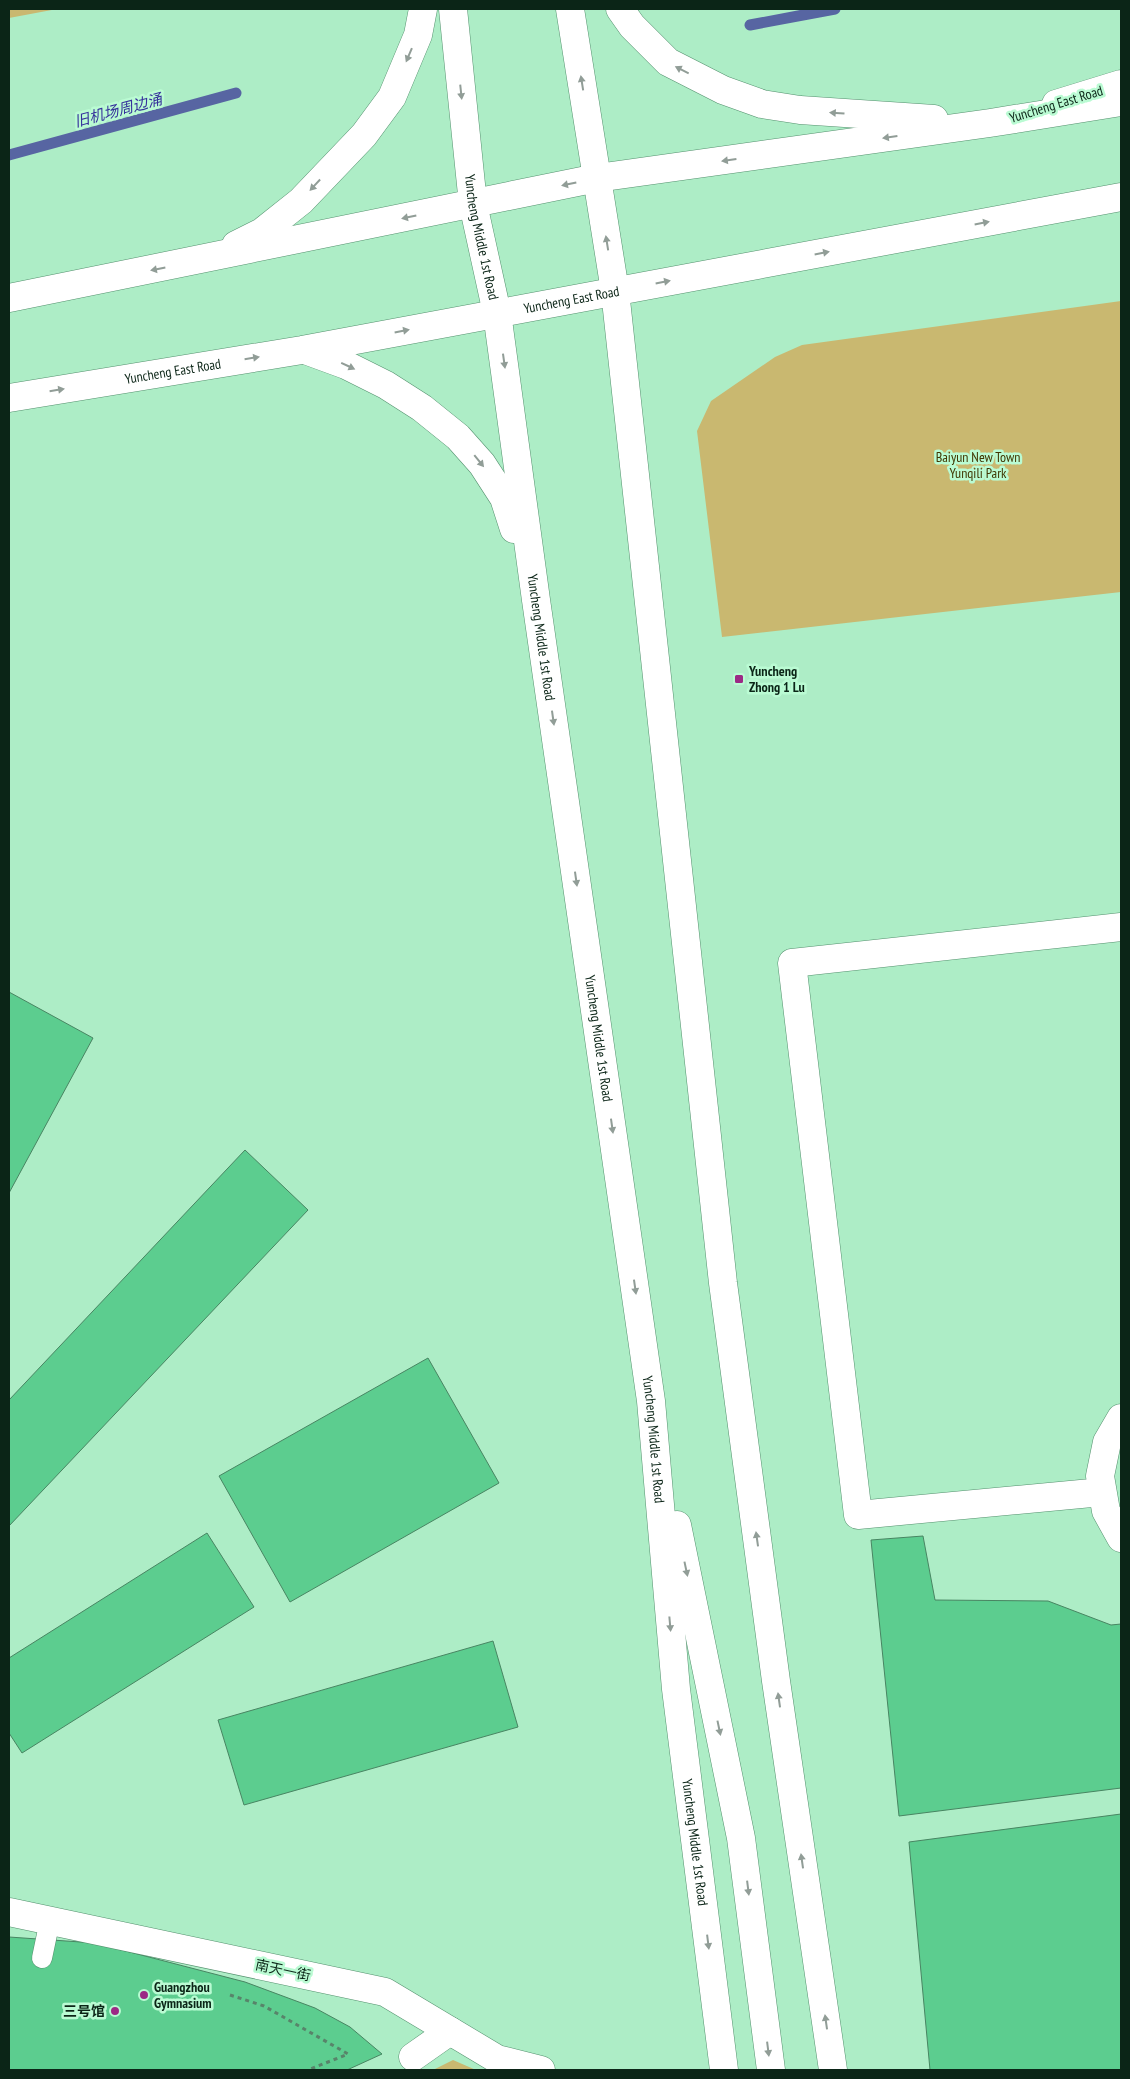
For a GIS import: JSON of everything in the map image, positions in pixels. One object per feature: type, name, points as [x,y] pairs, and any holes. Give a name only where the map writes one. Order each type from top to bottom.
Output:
[{"type":"main road","points":[[206,259],[262,232],[301,200],[364,135],[392,97],[418,36],[423,9]]},
{"type":"main road","name":"Yuncheng Middle 1st Road","points":[[452,9],[473,204],[497,313],[536,600],[651,1401],[676,1689],[724,2070]]},
{"type":"main road","points":[[570,9],[615,291],[723,1284],[776,1681],[833,2070]]},
{"type":"main road","points":[[620,9],[632,26],[668,62],[723,90],[762,104],[800,110],[990,123]]},
{"type":"main road","name":"Yuncheng East Road","points":[[990,123],[1121,84]]},
{"type":"main road","name":"Yuncheng East Road","points":[[9,298],[597,178],[990,123],[1121,102]]},
{"type":"main road","name":"Yuncheng East Road","points":[[9,398],[302,350],[1121,197]]},
{"type":"main road","name":"Yuncheng East Road","points":[[1015,217],[1121,209]]},
{"type":"main road","points":[[302,350],[346,364],[386,385],[422,408],[458,437],[482,464],[504,498],[536,600]]},
{"type":"main road","points":[[1102,1492],[858,1514],[792,963],[1121,927]]},
{"type":"main road","points":[[651,1401],[741,1838],[771,2070]]},
{"type":"main road","points":[[1121,1418],[1107,1442],[1100,1476],[1106,1511],[1121,1538]]},
{"type":"main road","name":"南天一街","points":[[9,1912],[385,1992],[497,2059],[540,2070]]},
{"type":"main road","points":[[413,2057],[450,2031]]},
{"type":"lane","points":[[42,1958],[50,1920]]},
{"type":"path","points":[[226,1993],[264,2006],[348,2054],[308,2070]]},
{"type":"green space","points":[[9,9],[57,9],[9,18]]},
{"type":"green space","name":"Baiyun New Town Yunqili Park","points":[[1121,301],[1121,592],[722,637],[697,431],[711,401],[775,357],[802,345]]},
{"type":"green space","points":[[453,2060],[476,2070],[433,2070]]},
{"type":"building","points":[[9,992],[93,1038],[9,1193]]},
{"type":"building","points":[[245,1150],[308,1210],[9,1526],[9,1400]]},
{"type":"building","points":[[428,1358],[499,1483],[290,1602],[219,1476]]},
{"type":"building","points":[[207,1533],[254,1607],[22,1753],[9,1733],[9,1658]]},
{"type":"building","points":[[923,1536],[935,1600],[1048,1601],[1111,1625],[1121,1624],[1121,1788],[899,1816],[871,1540]]},
{"type":"building","points":[[493,1641],[518,1727],[244,1805],[218,1720]]},
{"type":"building","points":[[1121,1814],[1121,2070],[930,2070],[909,1842]]},
{"type":"building","name":"Guangzhou Gymnasium","points":[[9,1937],[95,1943],[245,1982],[315,2008],[350,2027],[382,2054],[347,2070],[9,2070]]},
{"type":"waterway","name":"旧机场周边涌","points":[[750,25],[835,9]]},
{"type":"waterway","name":"旧机场周边涌","points":[[9,155],[236,93]]},
{"type":"place","name":"Yuncheng Zhong 1 Lu","points":[[739,679]]},
{"type":"place","name":"Guangzhou Gymnasium","points":[[144,1995]]},
{"type":"place","name":"三号馆","points":[[115,2011]]}]
